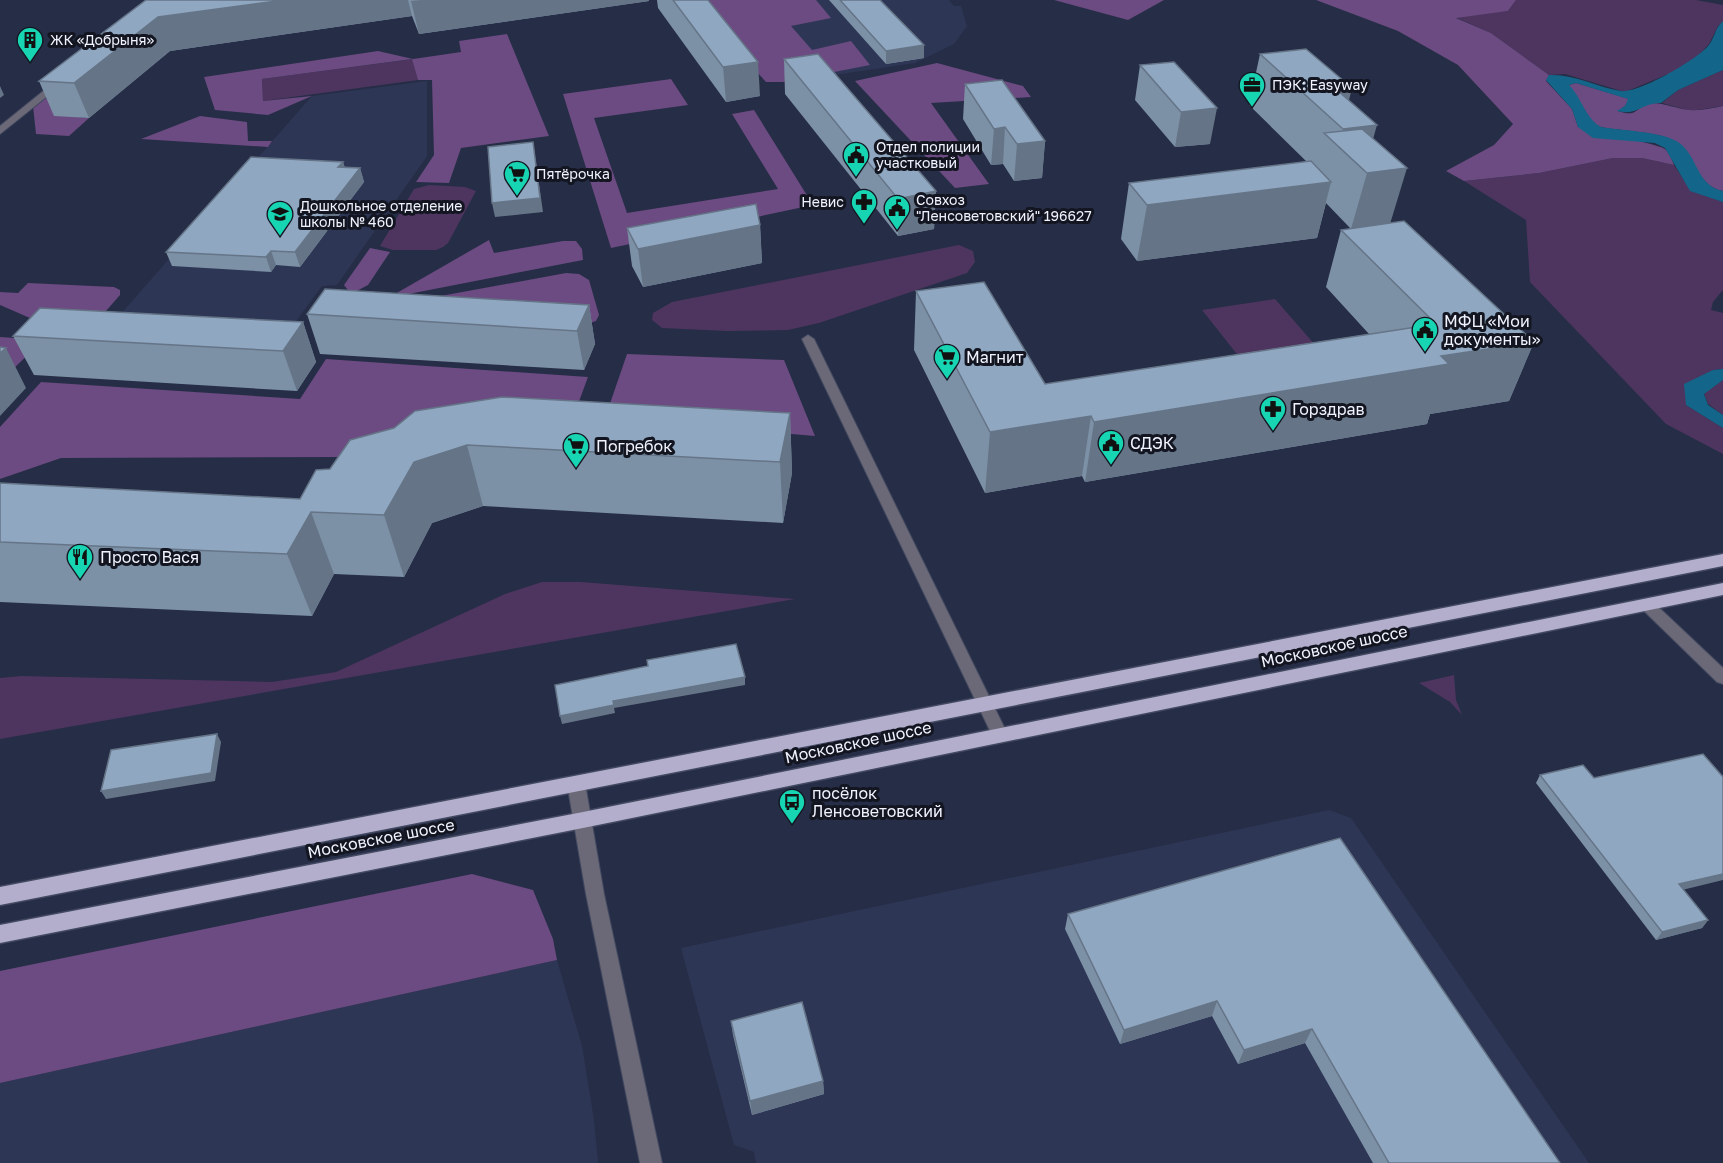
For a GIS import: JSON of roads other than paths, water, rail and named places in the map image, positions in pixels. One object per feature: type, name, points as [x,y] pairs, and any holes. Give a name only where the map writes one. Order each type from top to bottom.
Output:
[{"type":"highway","name":"Московское шоссе","points":[[0,896],[1723,560]]},
{"type":"highway","name":"Московское шоссе","points":[[0,934],[583,820],[1723,589]]},
{"type":"street","points":[[0,130],[65,78]]},
{"type":"street","points":[[808,339],[1000,735]]},
{"type":"street","points":[[1646,604],[1723,678]]},
{"type":"street","points":[[576,783],[595,894],[651,1163]]},
{"type":"place","name":"ЖК «Добрыня»","points":[[30,63]]},
{"type":"place","name":"ПЭК: Easyway","points":[[1252,108]]},
{"type":"place","name":"Отдел полиции участковый","points":[[856,178]]},
{"type":"place","name":"Пятёрочка","points":[[517,197]]},
{"type":"place","name":"Невис","points":[[864,225]]},
{"type":"place","name":"Совхоз \"Ленсоветовский\" 196627","points":[[897,231]]},
{"type":"place","name":"Дошкольное отделение школы № 460","points":[[280,237]]},
{"type":"place","name":"МФЦ «Мои документы»","points":[[1425,353]]},
{"type":"place","name":"Магнит","points":[[947,380]]},
{"type":"place","name":"Горздрав","points":[[1273,432]]},
{"type":"place","name":"СДЭК","points":[[1111,466]]},
{"type":"place","name":"Погребок","points":[[576,469]]},
{"type":"place","name":"Просто Вася","points":[[80,580]]},
{"type":"place","name":"посёлок Ленсоветовский","points":[[792,825]]}]
